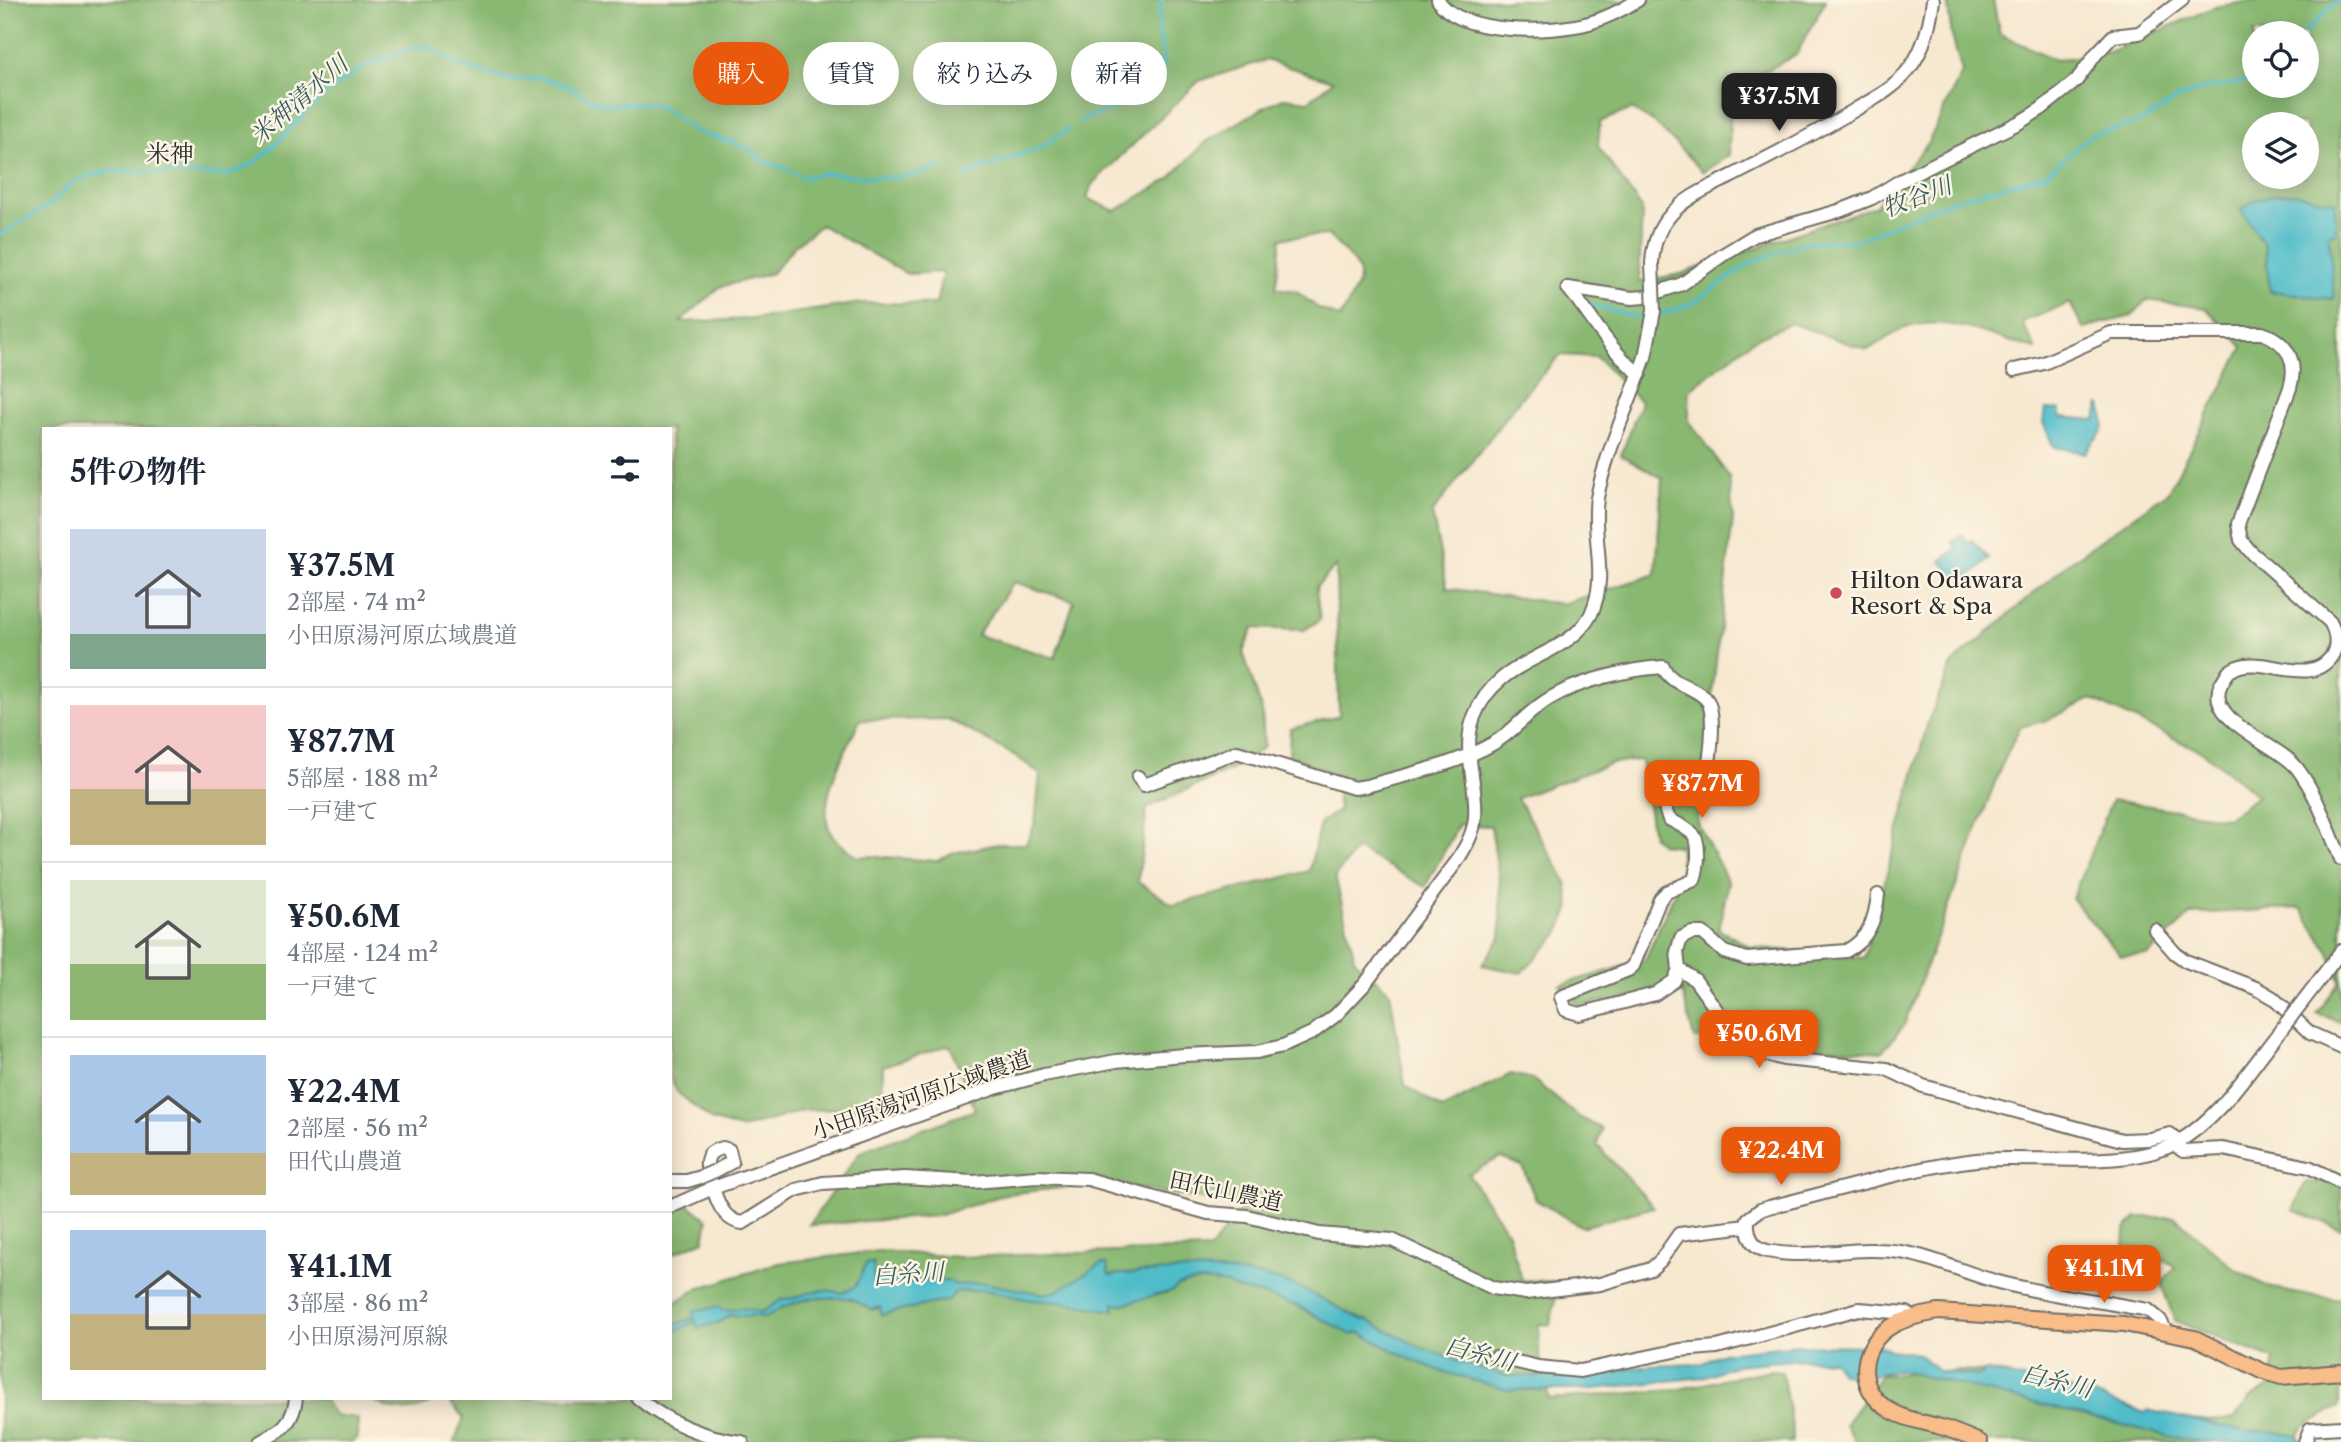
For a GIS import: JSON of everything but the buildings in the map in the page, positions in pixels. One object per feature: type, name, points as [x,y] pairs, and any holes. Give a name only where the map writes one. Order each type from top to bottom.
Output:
[{"type":"main road","points":[[1980,1442],[1947,1429],[1903,1417],[1877,1402],[1865,1381],[1866,1356],[1878,1338],[1891,1327],[1912,1317],[1938,1312],[2124,1324],[2195,1338],[2262,1371],[2281,1377],[2341,1372]]},
{"type":"street","points":[[1438,0],[1447,11],[1477,24],[1536,29],[1588,24],[1615,15],[1638,0]]},
{"type":"street","name":"小田原湯河原広域農道","points":[[672,1206],[713,1188],[995,1088],[1116,1061],[1257,1052],[1283,1046],[1312,1033],[1336,1015],[1365,984],[1469,841],[1475,820],[1475,797],[1468,741],[1473,720],[1490,689],[1506,674],[1566,640],[1590,617],[1599,586],[1595,524],[1600,482],[1646,357],[1654,311],[1652,263],[1655,241],[1660,230],[1686,201],[1886,91],[1916,60],[1924,40],[1933,0]]},
{"type":"street","points":[[1640,374],[1630,367],[1598,329],[1589,312],[1568,288],[1632,298],[1644,297],[1682,284],[1755,234],[1842,210],[1872,198],[2041,109],[2076,82],[2113,36],[2139,33],[2182,0]]},
{"type":"street","points":[[2014,370],[2044,363],[2111,332],[2262,333],[2281,342],[2288,351],[2294,363],[2294,376],[2238,524],[2241,540],[2250,551],[2330,622],[2336,643],[2330,658],[2316,669],[2303,671],[2257,666],[2230,671],[2219,690],[2218,699],[2225,715],[2241,729],[2286,755],[2298,769],[2310,789],[2341,859]]},
{"type":"street","points":[[1138,776],[1144,785],[1237,752],[1354,788],[1469,755],[1512,732],[1547,699],[1627,671],[1662,667],[1672,680],[1706,699],[1712,710],[1713,725],[1703,786],[1695,792],[1675,793],[1668,798],[1665,806],[1668,819],[1693,834],[1697,840],[1694,880],[1668,892],[1660,899],[1633,966],[1561,997],[1566,1010],[1579,1014],[1655,994],[1674,981],[1679,969],[1677,953],[1681,938],[1692,933],[1703,933],[1724,951],[1746,959],[1846,951],[1858,945],[1869,931],[1878,895]]},
{"type":"street","points":[[2155,930],[2175,953],[2186,961],[2256,988],[2273,998],[2310,1033],[2341,1047]]},
{"type":"street","points":[[2166,1332],[2160,1320],[2148,1310],[2001,1283],[1903,1252],[1767,1251],[1754,1246],[1747,1226],[1748,1219],[1760,1210],[1936,1167],[1978,1160],[2129,1157],[2154,1152],[2176,1143],[2209,1119],[2341,951]]},
{"type":"street","points":[[1679,969],[1695,980],[1735,1036],[1747,1048],[1756,1052],[1784,1059],[1886,1069],[1923,1086],[2088,1132],[2122,1140],[2150,1139],[2170,1134],[2183,1151],[2223,1149],[2309,1167],[2341,1184]]},
{"type":"street","name":"田代山農道","points":[[672,1181],[701,1177],[709,1173],[715,1171],[732,1162],[729,1150],[716,1149],[709,1153],[706,1160],[709,1173],[713,1188],[727,1219],[743,1223],[796,1191],[823,1183],[905,1178],[973,1182],[1037,1177],[1088,1179],[1208,1213],[1247,1216],[1319,1234],[1392,1240],[1493,1288],[1526,1293],[1600,1284],[1636,1275],[1651,1269],[1660,1261],[1679,1234],[1747,1226]]},
{"type":"street","points":[[1496,1357],[1538,1367],[1580,1370],[1680,1350],[1717,1347],[1859,1309],[1907,1313],[1912,1317]]},
{"type":"street","points":[[260,1442],[286,1426],[295,1411],[296,1400]]},
{"type":"street","points":[[640,1400],[655,1412],[692,1429],[742,1442]]},
{"type":"street","points":[[2305,1441],[2309,1429],[2341,1427]]},
{"type":"green space","points":[[0,0],[1826,0],[1796,55],[1731,89],[1729,155],[1703,172],[1656,124],[1632,109],[1600,122],[1598,146],[1642,209],[1639,282],[1681,274],[1875,206],[1928,143],[1962,72],[1952,36],[1947,0],[1993,0],[2000,34],[2056,60],[2109,52],[2215,7],[2257,0],[2341,0],[2341,1022],[2317,1014],[2340,981],[2328,951],[2301,908],[2191,914],[2148,955],[2121,956],[2072,899],[2112,800],[2227,818],[2258,796],[2203,752],[2091,699],[2047,720],[2020,727],[2000,769],[1904,1025],[1882,1052],[1694,1038],[1682,991],[1578,1005],[1560,985],[1645,960],[1682,876],[1679,846],[1662,844],[1653,837],[1641,760],[1612,763],[1517,798],[1566,881],[1570,907],[1558,935],[1521,973],[1482,965],[1501,937],[1499,879],[1491,826],[1459,824],[1425,887],[1357,849],[1335,876],[1355,960],[1390,992],[1405,1085],[1442,1109],[1511,1074],[1532,1079],[1579,1117],[1602,1129],[1597,1145],[1654,1207],[1582,1227],[1536,1200],[1522,1166],[1501,1157],[1468,1174],[1508,1233],[1522,1280],[1559,1282],[1550,1325],[1539,1324],[1539,1352],[1549,1399],[1674,1390],[1770,1370],[1782,1372],[1793,1432],[1792,1442],[454,1442],[464,1418],[448,1400],[672,1400],[672,1305],[697,1289],[779,1263],[879,1251],[958,1257],[1210,1249],[1243,1206],[1105,1183],[1006,1194],[937,1216],[809,1225],[860,1152],[975,1110],[950,1045],[883,1066],[882,1108],[804,1110],[741,1129],[711,1120],[677,1092],[672,1081],[672,427],[42,427],[42,1400],[324,1400],[335,1416],[358,1418],[357,1437],[353,1442],[0,1442]],"holes":[[[1266,60],[1333,81],[1309,101],[1283,98],[1263,108],[1206,142],[1169,179],[1115,211],[1087,198],[1092,184],[1199,81]],[[821,225],[907,274],[943,272],[936,304],[862,303],[752,319],[680,322],[720,287],[772,273],[795,245]],[[1328,235],[1356,266],[1359,281],[1340,318],[1318,308],[1296,291],[1276,288],[1281,238]],[[2146,300],[2206,308],[2243,347],[2168,492],[2066,565],[1952,664],[1928,722],[1864,958],[1751,947],[1719,930],[1728,882],[1697,822],[1733,518],[1729,477],[1689,421],[1689,390],[1753,340],[1790,323],[1867,350],[1905,328],[1921,324],[1954,325],[2036,349],[2022,322],[2070,303],[2083,328],[2132,316]],[[1560,355],[1596,357],[1641,402],[1621,455],[1662,478],[1656,574],[1562,604],[1447,588],[1432,513],[1524,394]],[[1336,566],[1339,716],[1290,729],[1289,755],[1334,774],[1339,810],[1320,823],[1309,871],[1173,905],[1138,882],[1147,808],[1237,767],[1264,747],[1262,711],[1243,652],[1253,628],[1304,630],[1320,620],[1316,587]],[[1014,582],[1074,601],[1055,658],[977,635]],[[948,719],[1016,756],[1040,774],[1035,823],[1026,844],[998,844],[953,853],[937,861],[858,857],[835,839],[828,824],[829,794],[860,720]]]},
{"type":"green space","points":[[2306,1182],[2341,1182],[2341,1229],[2293,1210]]},
{"type":"green space","points":[[675,1194],[708,1220],[704,1240],[672,1254],[672,1195]]},
{"type":"green space","points":[[2137,1217],[2175,1217],[2236,1270],[2268,1287],[2341,1299],[2339,1406],[2304,1427],[2294,1442],[1856,1442],[1845,1425],[1881,1375],[1961,1371],[2002,1373],[2099,1408],[2146,1419],[2234,1419],[2249,1399],[2269,1386],[2274,1359],[2175,1321],[2161,1284],[2175,1267],[2165,1260],[2124,1249],[2125,1230]]},
{"type":"green space","points":[[373,1400],[435,1400],[420,1408],[405,1410],[392,1409]]},
{"type":"water","points":[[2294,193],[2335,202],[2336,233],[2329,234],[2334,299],[2270,291],[2265,246],[2241,210],[2266,197]]},
{"type":"water","points":[[2099,405],[2104,416],[2104,429],[2086,453],[2054,447],[2043,423],[2045,409],[2060,410],[2060,417],[2096,420]]},
{"type":"water","points":[[1961,535],[1968,543],[1972,540],[1989,559],[1969,577],[1965,573],[1957,580],[1941,561],[1957,548],[1952,542]]},
{"type":"water","points":[[873,1263],[874,1282],[879,1282],[879,1277],[913,1281],[947,1280],[956,1285],[983,1283],[1044,1294],[1057,1291],[1101,1264],[1107,1264],[1109,1275],[1190,1271],[1250,1274],[1295,1286],[1422,1348],[1507,1376],[1585,1376],[1648,1366],[1701,1364],[1723,1353],[1798,1345],[1882,1346],[1890,1350],[1919,1354],[1939,1372],[1979,1376],[1987,1371],[2091,1394],[2145,1413],[2147,1410],[2244,1431],[2275,1432],[2296,1436],[2303,1442],[2208,1442],[2172,1437],[1898,1370],[1860,1378],[1841,1373],[1833,1361],[1803,1359],[1736,1365],[1703,1377],[1586,1390],[1507,1390],[1410,1359],[1359,1332],[1352,1335],[1297,1306],[1235,1289],[1227,1284],[1204,1281],[1187,1283],[1172,1291],[1119,1305],[1114,1303],[1114,1310],[975,1290],[955,1292],[949,1300],[881,1315],[880,1307],[872,1310],[849,1298],[811,1298],[783,1307],[766,1317],[730,1315],[718,1323],[698,1328],[696,1321],[681,1329],[672,1330],[672,1325],[694,1318],[694,1310],[719,1307],[724,1311],[744,1308],[758,1312],[782,1299],[811,1292],[826,1290],[842,1293],[855,1287],[866,1264]]},
{"type":"waterway","name":"米神清水川","points":[[1079,122],[1135,99],[1155,85],[1161,77],[1163,60],[1159,18],[1162,0]]},
{"type":"waterway","name":"牧谷川","points":[[2316,21],[2338,0]]},
{"type":"waterway","name":"米神清水川","points":[[0,235],[51,204],[73,182],[92,174],[116,171],[228,175],[266,154],[334,87],[369,64],[418,46],[428,47],[461,66],[491,75],[511,80],[542,78],[565,85],[589,99],[607,105],[645,103],[661,107],[696,132],[735,143],[752,151],[762,161],[804,178],[825,173],[878,178],[910,176],[944,166]]},
{"type":"waterway","name":"牧谷川","points":[[1658,314],[1693,303],[1752,262],[1806,242],[1855,241],[1947,202],[2046,174],[2091,135],[2141,122],[2180,97],[2208,88],[2242,82]]},
{"type":"waterway","name":"米神清水川","points":[[965,175],[1042,147],[1068,129]]},
{"type":"waterway","name":"牧谷川","points":[[1588,304],[1635,317],[1650,315]]},
{"type":"place","name":"Hilton Odawara Resort & Spa","points":[[1836,593]]},
{"type":"district","name":"米神","points":[[170,154]]},
{"type":"water label","name":"白糸川","points":[[908,1274]]},
{"type":"water label","name":"白糸川","points":[[1480,1354]]},
{"type":"water label","name":"白糸川","points":[[2057,1381]]}]
